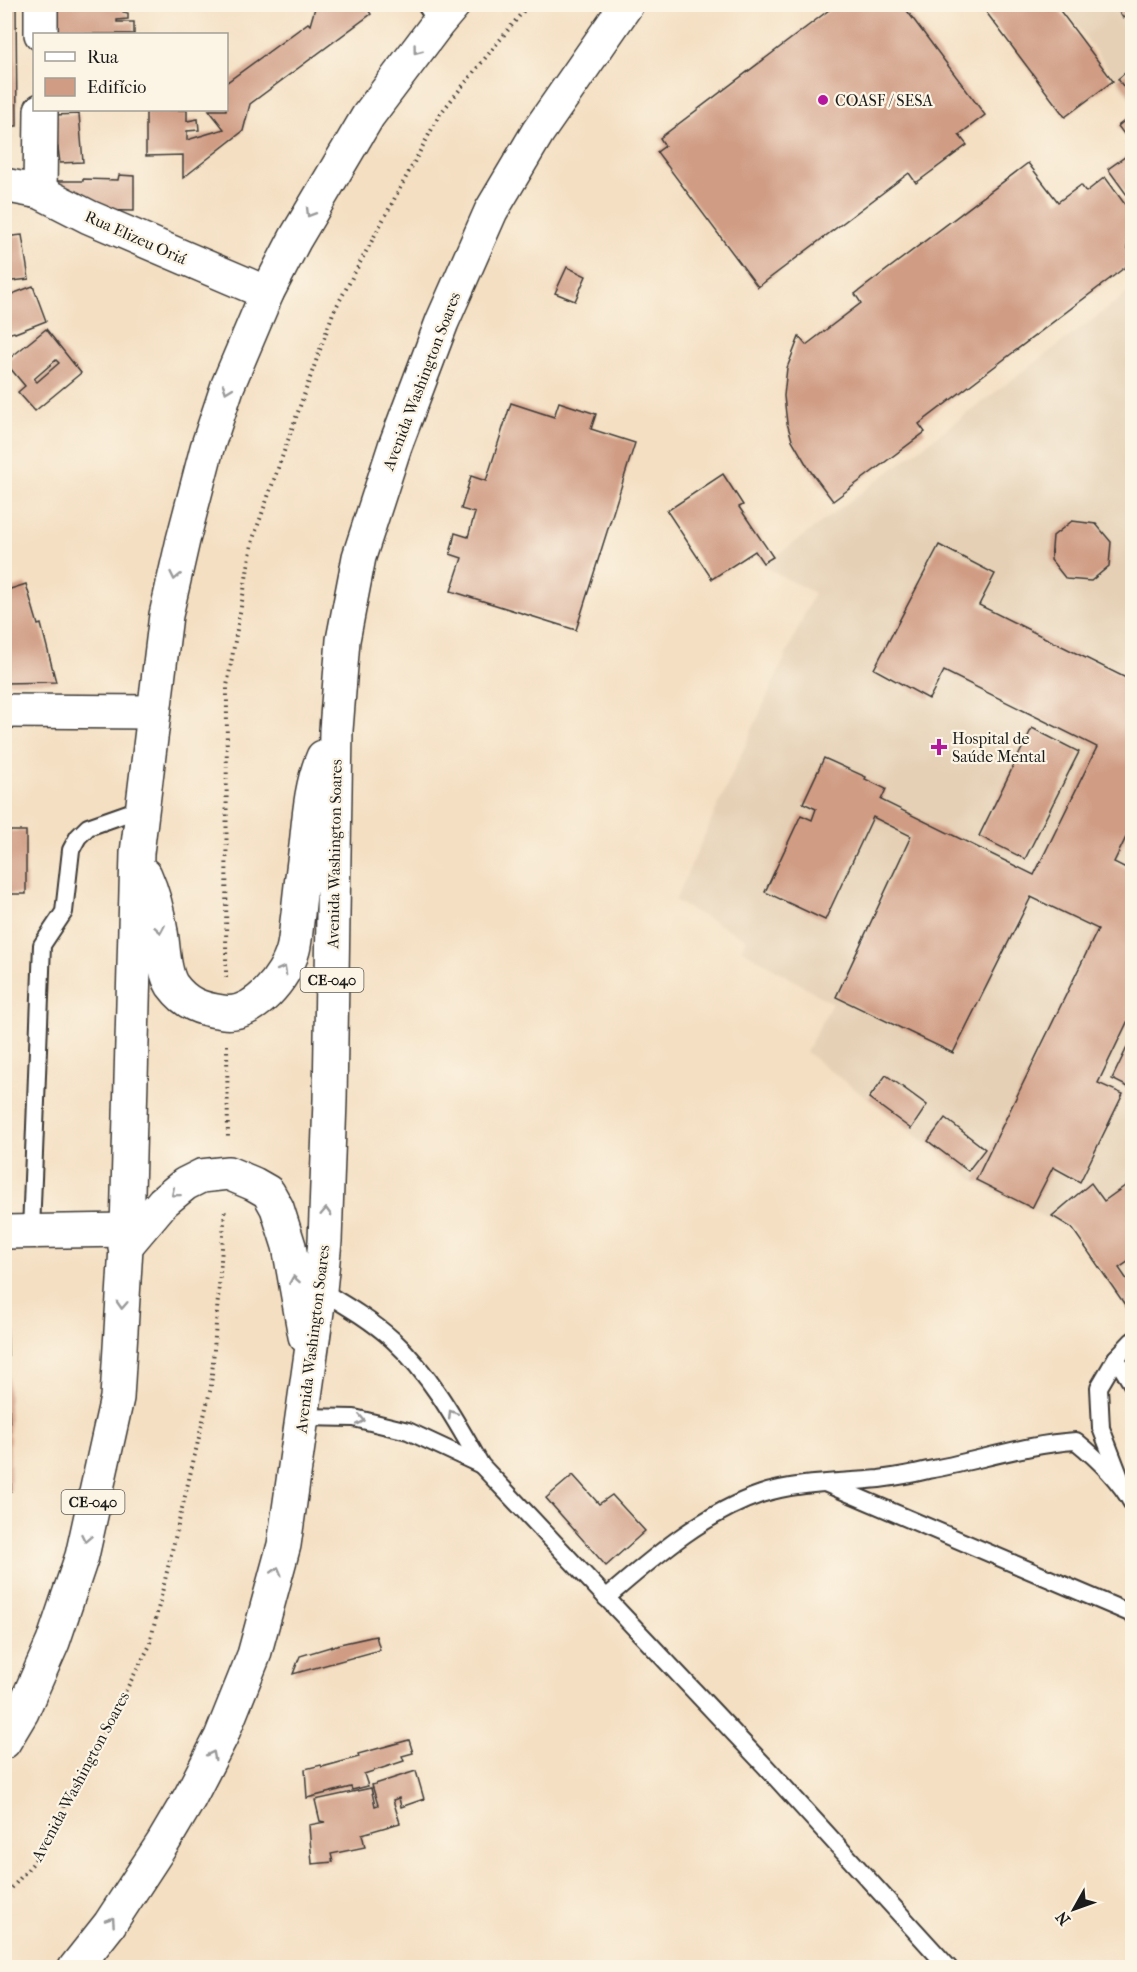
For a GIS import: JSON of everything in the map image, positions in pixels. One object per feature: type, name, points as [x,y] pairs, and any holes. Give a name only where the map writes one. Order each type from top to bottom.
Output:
[{"type":"main road","points":[[41,4],[41,33]]},
{"type":"main road","name":"Avenida Washington Soares","points":[[75,1968],[109,1925],[164,1841],[221,1737],[254,1655],[284,1545],[320,1290],[324,1241],[330,1100],[336,729],[343,640],[359,557],[395,446],[442,321],[491,211],[538,132],[627,4]]},
{"type":"main road","name":"CE-040","points":[[4,1742],[22,1712],[54,1642],[82,1556],[117,1398],[126,1238],[136,854],[166,615],[183,540],[207,448],[228,385],[267,293],[295,239],[368,116],[439,10]]},
{"type":"main road","points":[[40,192],[41,111]]},
{"type":"main road","name":"Rua Elizeu Oriá","points":[[4,185],[40,192],[89,217],[267,293]]},
{"type":"main road","points":[[4,711],[154,712]]},
{"type":"main road","points":[[136,854],[154,901],[164,960],[171,983],[191,1004],[203,1008],[226,1012],[245,1009],[261,999],[282,975],[293,951],[313,793],[320,764],[336,729]]},
{"type":"main road","points":[[18,1232],[126,1238],[163,1202],[185,1184],[201,1176],[228,1173],[254,1184],[268,1192],[277,1208],[289,1246],[310,1358]]},
{"type":"lane","points":[[18,1232],[42,945],[64,912],[71,850],[78,837],[88,827],[142,808]]},
{"type":"lane","points":[[320,1290],[366,1318],[394,1341],[451,1412],[480,1465],[766,1767],[949,1968]]},
{"type":"lane","points":[[1128,1496],[1101,1428],[1099,1387],[1116,1358],[1132,1341]]},
{"type":"lane","points":[[1116,1358],[1132,1384]]},
{"type":"lane","points":[[302,1417],[354,1418],[408,1431],[480,1465]]},
{"type":"lane","points":[[606,1598],[689,1531],[736,1504],[763,1493],[823,1482],[880,1479],[1049,1443],[1076,1441],[1096,1457],[1128,1496]]},
{"type":"lane","points":[[823,1482],[1132,1614]]},
{"type":"path","name":"Avenida Washington Soares","points":[[4,1897],[34,1862],[148,1647],[211,1387],[228,1173],[227,686],[254,539],[333,313],[440,114],[528,4]]},
{"type":"shaded area","points":[[1062,5],[1132,5],[1132,102]]},
{"type":"shaded area","name":"Hospital de Saúde Mental","points":[[1132,290],[1132,1318],[1073,1231],[983,1187],[806,1052],[832,1003],[741,949],[746,939],[675,901],[814,593],[763,566]]},
{"type":"building","points":[[4,4],[16,4],[17,126],[4,126]]},
{"type":"building","points":[[53,4],[123,4],[123,12],[128,13],[128,19],[117,20],[117,22],[134,22],[134,33],[53,33]]},
{"type":"building","points":[[312,4],[364,4],[371,14],[250,104],[243,131],[183,178],[183,155],[146,156],[146,111],[187,111],[187,121],[198,119],[199,130],[187,131],[187,140],[224,129],[210,111],[228,111],[228,82],[308,23],[310,25],[315,8]]},
{"type":"building","points":[[837,4],[902,4],[985,115],[959,135],[967,145],[916,183],[909,173],[758,287],[657,152],[665,146],[660,138]]},
{"type":"building","points":[[980,4],[1055,4],[1113,81],[1065,117]]},
{"type":"building","points":[[1114,4],[1132,4],[1132,11],[1123,18]]},
{"type":"building","points":[[1125,73],[1132,82],[1132,99],[1118,79]]},
{"type":"building","points":[[79,114],[83,162],[60,163],[58,147],[52,147],[54,115]]},
{"type":"building","points":[[1132,115],[1132,145],[1118,126]]},
{"type":"building","points":[[1132,152],[1132,202],[1108,169]]},
{"type":"building","points":[[1028,163],[1058,202],[1081,185],[1086,192],[1105,177],[1132,214],[1132,243],[1127,247],[1132,253],[1132,262],[919,424],[925,432],[833,501],[809,469],[792,440],[787,423],[784,396],[787,368],[799,337],[806,345],[861,303],[855,294]]},
{"type":"building","points":[[119,175],[134,176],[134,211],[81,210],[81,194],[57,194],[58,181],[118,180]]},
{"type":"building","points":[[22,235],[29,279],[4,282],[4,237]]},
{"type":"building","points":[[567,267],[586,276],[575,301],[555,293]]},
{"type":"building","points":[[33,286],[46,321],[4,335],[4,297]]},
{"type":"building","points":[[46,329],[81,373],[35,411],[18,392],[25,386],[5,362]],"holes":[[[56,360],[59,363],[37,382],[34,379]]]},
{"type":"building","points":[[559,402],[596,414],[591,429],[635,443],[576,630],[451,591],[462,558],[450,554],[455,533],[468,537],[475,513],[461,509],[471,476],[486,481],[511,403],[554,417]]},
{"type":"building","points":[[723,474],[743,505],[739,507],[773,557],[763,563],[755,551],[712,579],[667,511]]},
{"type":"building","points":[[1072,521],[1096,524],[1111,542],[1109,566],[1091,581],[1066,579],[1051,560],[1053,536]]},
{"type":"building","points":[[939,545],[995,574],[979,605],[1130,680],[1132,675],[1132,825],[1114,862],[1132,871],[1132,1012],[1098,1083],[1123,1094],[1080,1182],[1053,1167],[1032,1208],[976,1180],[1098,929],[1031,897],[953,1053],[836,997],[911,836],[873,817],[825,920],[765,892],[801,815],[812,820],[816,809],[803,803],[824,758],[886,789],[881,800],[1034,875],[1097,747],[944,671],[929,699],[874,669]]},
{"type":"building","points":[[26,584],[38,625],[41,624],[56,682],[4,683],[4,625],[6,624],[4,591]]},
{"type":"building","points":[[1032,728],[1079,752],[1025,859],[979,836]]},
{"type":"building","points":[[4,831],[26,831],[26,894],[4,894]]},
{"type":"building","points":[[1132,1037],[1132,1089],[1112,1079]]},
{"type":"building","points":[[886,1075],[927,1105],[911,1129],[869,1098]]},
{"type":"building","points":[[945,1118],[985,1149],[968,1171],[928,1141]]},
{"type":"building","points":[[1132,1181],[1132,1259],[1119,1268],[1132,1287],[1132,1315],[1072,1228],[1052,1216],[1091,1183],[1104,1201]]},
{"type":"building","points":[[4,1270],[6,1270],[11,1491],[4,1491]]},
{"type":"building","points":[[573,1475],[599,1504],[612,1495],[645,1531],[606,1566],[546,1498]]},
{"type":"building","points":[[376,1636],[380,1650],[293,1674],[300,1656]]},
{"type":"building","points":[[409,1740],[413,1753],[402,1756],[404,1761],[364,1774],[368,1786],[352,1790],[351,1787],[307,1798],[305,1769],[359,1757],[358,1754]]},
{"type":"building","points":[[416,1771],[424,1799],[401,1807],[399,1798],[393,1800],[400,1823],[362,1834],[365,1847],[331,1854],[333,1862],[312,1864],[309,1825],[325,1822],[320,1821],[315,1800],[371,1788],[375,1806],[378,1805],[372,1785]]},
{"type":"place","name":"COASF / SESA","points":[[823,100]]},
{"type":"place","name":"Hospital de Saúde Mental","points":[[939,747]]}]
